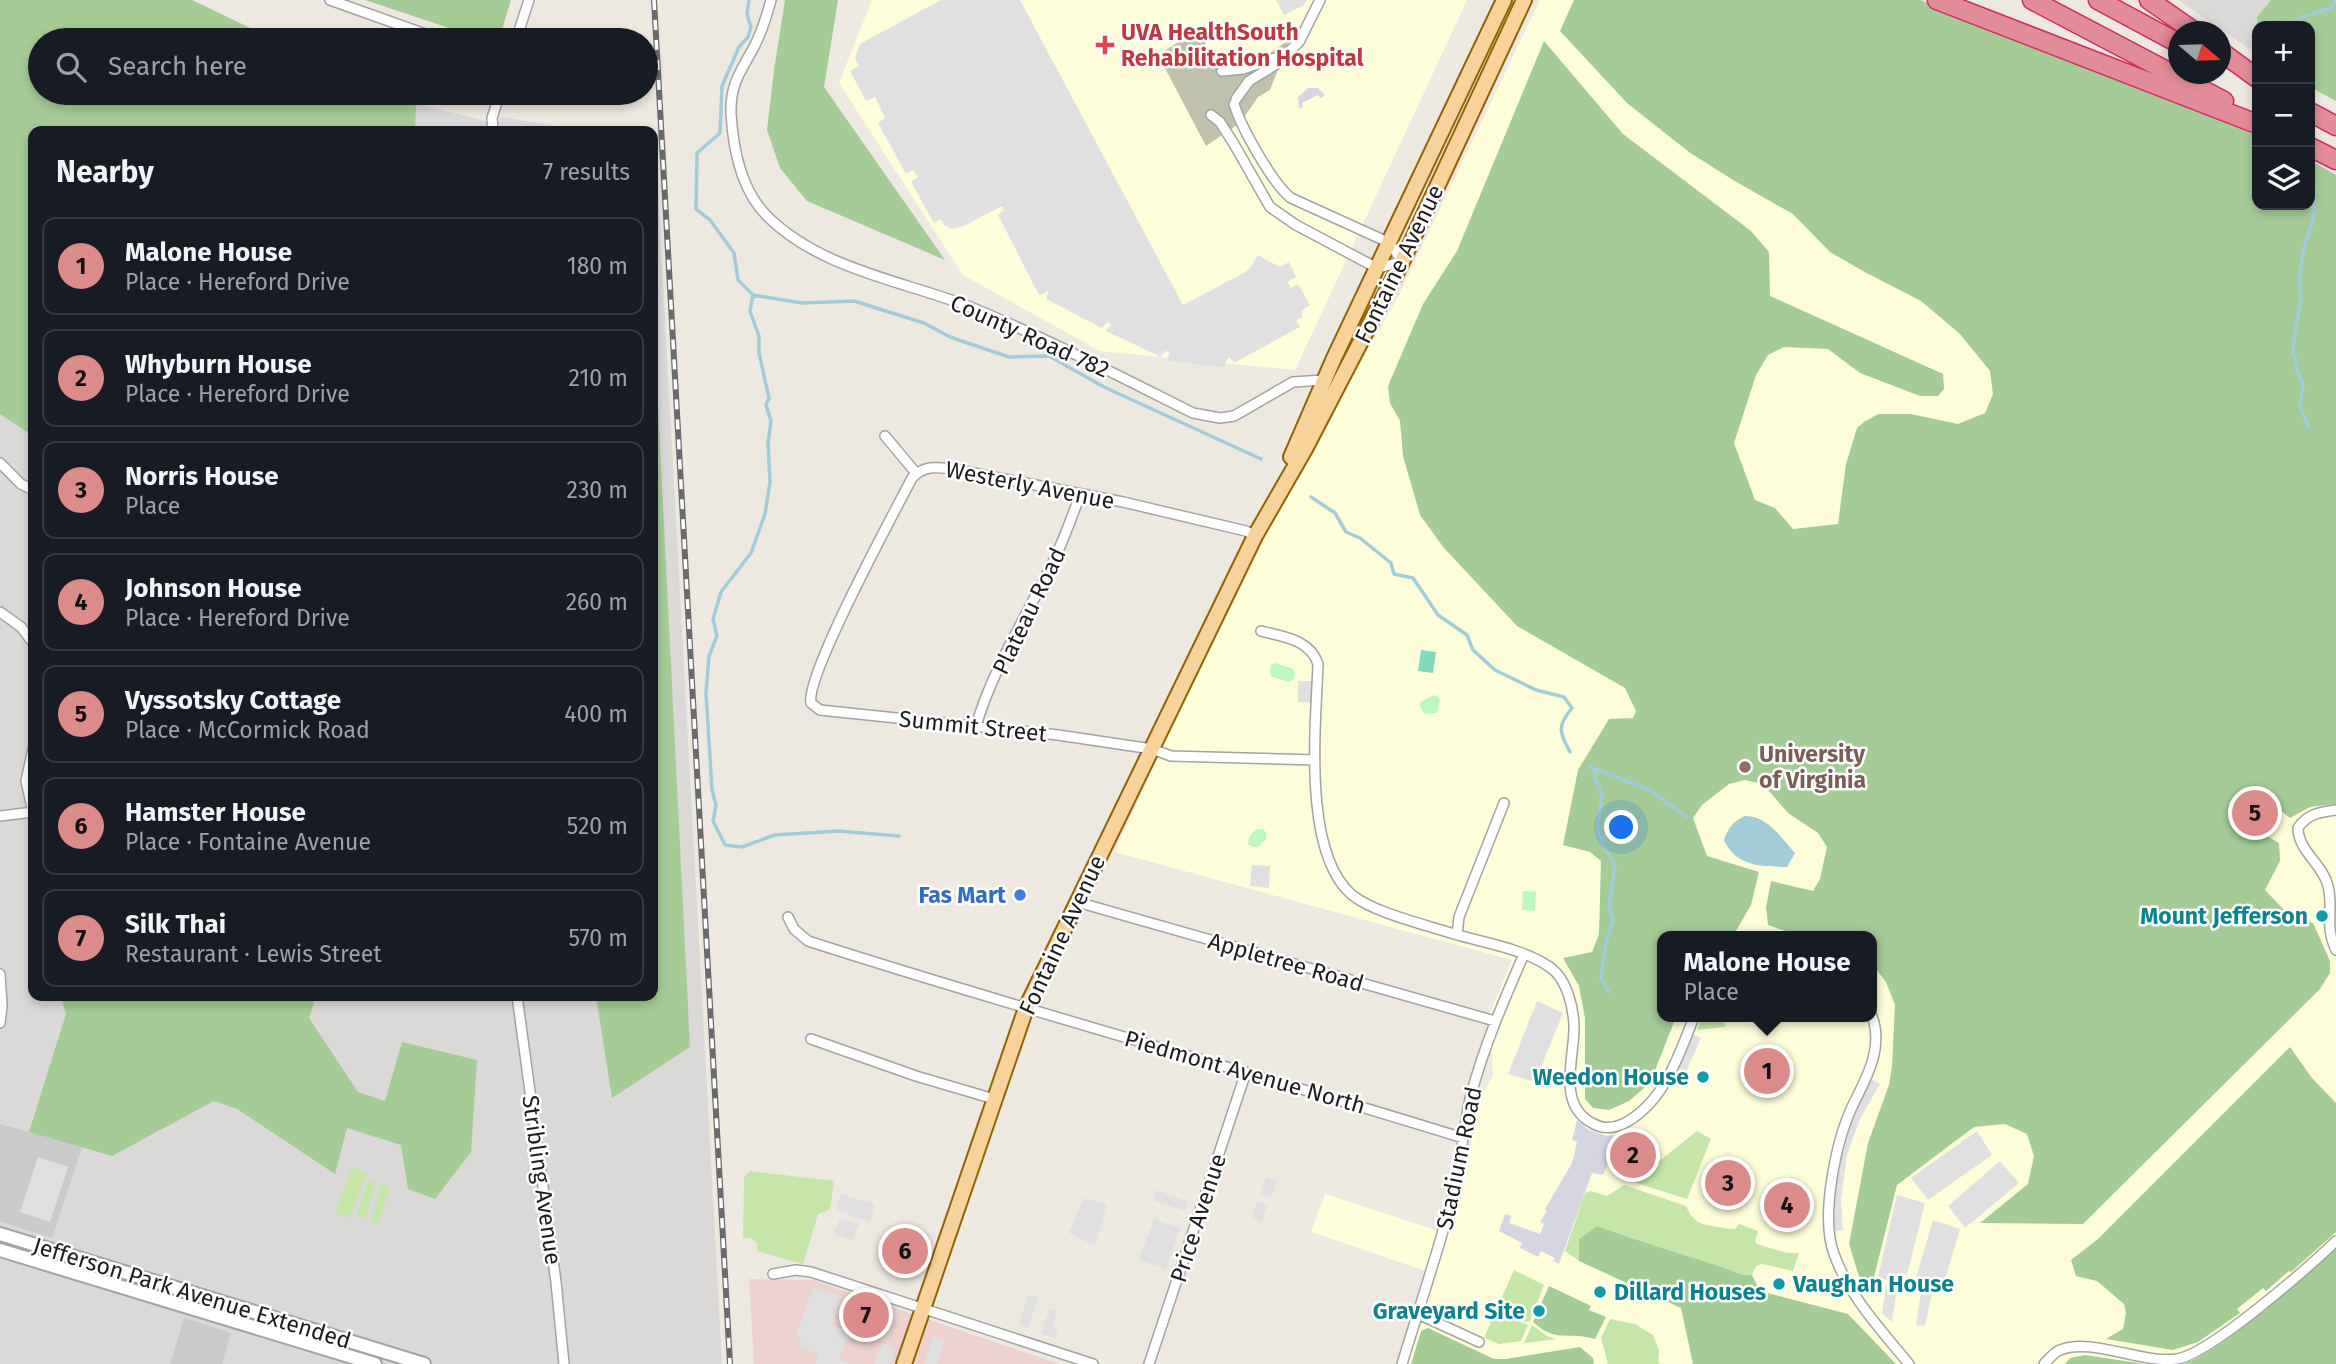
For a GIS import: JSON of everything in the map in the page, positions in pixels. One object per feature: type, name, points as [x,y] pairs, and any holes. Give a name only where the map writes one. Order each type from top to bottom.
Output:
[{"type":"highway","points":[[1937,0],[2252,119]]},
{"type":"highway","points":[[2032,0],[2252,118]]},
{"type":"highway","points":[[2098,0],[2168,37]]},
{"type":"highway","points":[[2149,0],[2179,21]]},
{"type":"highway","points":[[2231,58],[2252,74]]},
{"type":"highway","points":[[2231,70],[2252,81]]},
{"type":"highway","points":[[2315,115],[2336,126]]},
{"type":"highway","points":[[2315,150],[2336,160]]},
{"type":"main road","name":"Fontaine Avenue","points":[[904,1364],[1026,1008],[1259,529],[1324,380],[1504,0]]},
{"type":"main road","name":"Fontaine Avenue","points":[[1259,529],[1305,449],[1402,262],[1524,0]]},
{"type":"street","points":[[330,0],[408,28]]},
{"type":"street","points":[[520,28],[529,0]]},
{"type":"street","name":"County Road 782","points":[[771,0],[755,44],[734,84],[731,113],[736,151],[749,191],[765,214],[777,225],[813,249],[884,278],[976,310],[1193,413],[1220,418],[1234,416],[1293,383],[1324,380]]},
{"type":"street","points":[[1211,115],[1220,122],[1270,207],[1296,225],[1377,268],[1402,262],[1390,243],[1291,198],[1284,192],[1272,177],[1238,117],[1235,102],[1249,81],[1275,65],[1299,42],[1320,0]]},
{"type":"street","points":[[1222,71],[1243,69],[1283,56]]},
{"type":"street","points":[[493,126],[496,105]]},
{"type":"street","points":[[885,436],[916,473]]},
{"type":"street","points":[[0,463],[28,488]]},
{"type":"street","name":"Westerly Avenue","points":[[811,689],[825,651],[912,478],[916,473],[932,467],[953,469],[1222,525],[1259,529]]},
{"type":"street","name":"Plateau Road","points":[[976,726],[1008,652],[1056,556],[1080,495]]},
{"type":"street","points":[[0,612],[21,627],[28,636]]},
{"type":"street","points":[[1261,631],[1306,645],[1318,664],[1315,760],[1321,833],[1327,855],[1347,888],[1366,903],[1398,916],[1524,954],[1553,969],[1567,992],[1574,1025],[1569,1080],[1571,1094],[1583,1117],[1598,1126],[1614,1128],[1634,1118],[1646,1108],[1667,1081],[1692,1022]]},
{"type":"street","name":"Summit Street","points":[[811,689],[811,703],[820,710],[976,726],[1153,749],[1171,756],[1315,760]]},
{"type":"street","points":[[28,772],[28,790]]},
{"type":"street","points":[[1457,935],[1459,917],[1504,803]]},
{"type":"street","points":[[2335,946],[2328,929],[2329,886],[2324,874],[2302,844],[2298,828],[2304,819],[2312,815],[2336,810]]},
{"type":"street","points":[[0,816],[28,813]]},
{"type":"street","name":"Appletree Road","points":[[1077,902],[1495,1021]]},
{"type":"street","name":"Piedmont Avenue North","points":[[788,917],[794,929],[808,940],[1463,1138]]},
{"type":"street","name":"Stadium Road","points":[[1402,1364],[1430,1278],[1453,1192],[1474,1087],[1495,1021],[1524,954]]},
{"type":"street","points":[[0,974],[0,1023]]},
{"type":"street","name":"Stribling Avenue","points":[[518,1001],[556,1282],[564,1364]]},
{"type":"street","points":[[1874,1022],[1877,1035],[1876,1051],[1870,1072],[1843,1130],[1833,1166],[1830,1242],[1860,1304],[1909,1364]]},
{"type":"street","points":[[811,1039],[916,1076],[994,1099]]},
{"type":"street","name":"Price Avenue","points":[[1149,1364],[1246,1072]]},
{"type":"street","name":"Jefferson Park Avenue Extended","points":[[0,1234],[424,1364]]},
{"type":"street","points":[[2044,1364],[2061,1349],[2074,1347],[2097,1348],[2133,1357],[2180,1359],[2214,1342],[2279,1292],[2336,1241]]},
{"type":"street","name":"Jefferson Park Avenue Extended","points":[[0,1250],[375,1364]]},
{"type":"street","points":[[773,1273],[796,1270],[811,1272],[1093,1364]]},
{"type":"street","points":[[1418,1314],[1479,1342]]},
{"type":"shaded area","points":[[872,0],[1467,0],[1295,370],[1100,351],[963,275],[839,83]]},
{"type":"shaded area","points":[[941,0],[1020,0],[1183,305],[1244,273],[1258,255],[1280,267],[1289,262],[1296,277],[1287,282],[1291,288],[1298,284],[1310,305],[1302,310],[1302,317],[1296,320],[1300,327],[1234,363],[1230,357],[1224,367],[1168,361],[1169,352],[1165,351],[1161,357],[1106,331],[1111,324],[1107,322],[1102,328],[1046,299],[1049,291],[1039,295],[998,215],[1004,210],[1002,206],[964,226],[952,229],[944,225],[941,219],[934,223],[911,182],[918,177],[913,170],[906,174],[878,123],[885,118],[875,97],[866,101],[850,71],[859,66],[855,58],[860,44]]},
{"type":"shaded area","points":[[1276,0],[1307,0],[1304,5],[1284,15]]},
{"type":"shaded area","name":"University of Virginia","points":[[1540,0],[1833,0],[2252,203],[2252,210],[2315,210],[2315,202],[2336,192],[2336,1364],[1401,1364],[1432,1273],[1311,1232],[1325,1194],[1442,1232],[1447,1218],[1455,1221],[1479,1100],[1493,1076],[1489,1016],[1512,960],[1115,852],[1192,682],[1258,549],[1291,463],[1350,380],[1397,299]]},
{"type":"shaded area","points":[[2178,0],[2305,0],[2287,21],[2252,21],[2252,51],[2231,36],[2231,21],[2209,21]]},
{"type":"shaded area","points":[[1197,30],[1219,65],[1249,68],[1290,39],[1270,90],[1258,97],[1240,123],[1206,146],[1158,55]]},
{"type":"shaded area","points":[[0,48],[28,80],[28,105],[421,105],[485,121],[502,117],[555,126],[28,126],[28,1001],[658,1001],[658,190],[722,1364],[0,1364]]},
{"type":"shaded area","points":[[1308,88],[1318,88],[1325,95],[1321,98],[1318,95],[1302,103],[1303,107],[1299,109],[1298,97]]},
{"type":"shaded area","points":[[1298,681],[1317,681],[1316,703],[1298,702]]},
{"type":"shaded area","points":[[1252,865],[1270,866],[1269,888],[1250,886]]},
{"type":"shaded area","points":[[1537,1001],[1563,1013],[1535,1082],[1508,1074]]},
{"type":"shaded area","points":[[1688,1032],[1701,1038],[1686,1072],[1673,1067]]},
{"type":"shaded area","points":[[1867,1077],[1880,1084],[1861,1117],[1847,1155],[1841,1200],[1843,1230],[1830,1232],[1833,1166]]},
{"type":"shaded area","points":[[1577,1120],[1589,1130],[1607,1136],[1622,1131],[1632,1141],[1610,1159],[1603,1175],[1592,1173],[1559,1264],[1553,1261],[1555,1258],[1541,1251],[1538,1257],[1520,1248],[1522,1243],[1499,1231],[1505,1214],[1511,1216],[1509,1223],[1540,1234],[1544,1224],[1540,1222],[1547,1211],[1545,1209],[1572,1163],[1577,1142],[1572,1140]]},
{"type":"shaded area","points":[[0,1124],[82,1147],[52,1238],[0,1221]]},
{"type":"shaded area","points":[[1977,1131],[1992,1155],[1928,1200],[1911,1178]]},
{"type":"shaded area","points":[[38,1157],[68,1167],[50,1222],[20,1212]]},
{"type":"shaded area","points":[[2000,1161],[2019,1183],[1965,1228],[1948,1206]]},
{"type":"shaded area","points":[[1266,1177],[1277,1181],[1271,1198],[1260,1194]]},
{"type":"shaded area","points":[[1156,1190],[1188,1201],[1185,1211],[1153,1200]]},
{"type":"shaded area","points":[[841,1194],[875,1204],[870,1222],[836,1210]]},
{"type":"shaded area","points":[[1897,1195],[1925,1203],[1907,1275],[1899,1273],[1892,1322],[1882,1314],[1887,1280],[1878,1277]]},
{"type":"shaded area","points":[[1084,1198],[1107,1205],[1095,1246],[1069,1233]]},
{"type":"shaded area","points":[[1257,1201],[1268,1205],[1262,1222],[1251,1218]]},
{"type":"shaded area","points":[[840,1218],[859,1224],[853,1241],[834,1234]]},
{"type":"shaded area","points":[[1154,1219],[1180,1228],[1166,1269],[1139,1260]]},
{"type":"shaded area","points":[[1933,1220],[1960,1229],[1942,1289],[1934,1286],[1925,1326],[1916,1325],[1921,1291],[1913,1288]]},
{"type":"shaded area","points":[[749,1279],[813,1280],[1059,1364],[754,1364]]},
{"type":"shaded area","points":[[813,1287],[841,1296],[832,1325],[849,1332],[839,1360],[851,1364],[815,1364],[819,1354],[799,1347],[802,1338],[796,1336]]},
{"type":"shaded area","points":[[1029,1294],[1038,1297],[1028,1327],[1019,1324]]},
{"type":"shaded area","points":[[885,1308],[897,1312],[887,1342],[875,1338]]},
{"type":"shaded area","points":[[1049,1309],[1057,1311],[1052,1328],[1058,1330],[1055,1338],[1041,1334]]},
{"type":"shaded area","points":[[184,1318],[231,1333],[222,1364],[170,1364]]},
{"type":"shaded area","points":[[933,1336],[945,1340],[937,1364],[924,1364]]},
{"type":"shaded area","points":[[882,1343],[896,1348],[891,1364],[874,1364]]},
{"type":"green space","points":[[0,0],[192,0],[250,28],[28,28],[28,105],[416,105],[415,126],[28,126],[28,433],[0,414]]},
{"type":"green space","points":[[365,0],[511,0],[503,28],[449,28]]},
{"type":"green space","points":[[785,0],[838,0],[824,87],[945,260],[807,201],[780,168],[767,130]]},
{"type":"green space","name":"University of Virginia","points":[[1574,0],[1920,0],[2179,101],[2252,134],[2252,210],[2315,210],[2315,163],[2336,175],[2336,804],[2310,807],[2290,818],[2262,796],[2243,791],[2231,803],[2244,831],[2267,836],[2279,843],[2280,861],[2265,890],[2288,914],[2313,923],[2330,961],[2330,973],[2320,989],[2083,1224],[1980,1223],[2028,1184],[2034,1156],[2027,1134],[2005,1124],[1974,1127],[1897,1185],[1873,1281],[1861,1283],[1849,1244],[1868,1143],[1889,1085],[1895,1005],[1886,982],[1877,970],[1877,931],[1785,931],[1768,925],[1766,907],[1771,881],[1813,891],[1820,879],[1827,847],[1818,833],[1788,813],[1763,784],[1745,780],[1729,784],[1702,805],[1693,818],[1707,856],[1759,872],[1751,905],[1736,931],[1657,931],[1657,1022],[1674,1022],[1650,1083],[1629,1101],[1609,1110],[1593,1108],[1585,1099],[1585,1018],[1579,986],[1563,958],[1592,952],[1599,934],[1601,861],[1590,852],[1563,845],[1578,770],[1609,719],[1633,718],[1636,711],[1625,688],[1517,626],[1444,548],[1420,515],[1403,456],[1400,421],[1390,403],[1388,386],[1423,304],[1457,251],[1544,41],[1623,134],[1751,231],[1769,252],[1770,296],[1943,374],[1944,389],[1938,396],[1920,396],[1860,373],[1828,349],[1784,347],[1768,355],[1756,375],[1734,443],[1755,500],[1775,508],[1793,529],[1838,524],[1846,464],[1857,428],[1864,422],[1878,414],[1911,414],[1958,424],[1985,413],[1993,394],[1990,371],[1960,334],[1921,301],[1830,252],[1793,214],[1689,152],[1627,103],[1560,31]]},
{"type":"green space","points":[[2271,0],[2336,0],[2336,101],[2315,90],[2315,21],[2257,21],[2257,17]]},
{"type":"green space","points":[[658,404],[690,1047],[612,1098],[597,1001],[658,1001]]},
{"type":"green space","points":[[1421,650],[1436,652],[1433,673],[1418,671]]},
{"type":"green space","points":[[1276,663],[1293,669],[1294,679],[1289,682],[1272,677],[1269,671],[1271,665]]},
{"type":"green space","points":[[1434,695],[1440,700],[1437,713],[1425,714],[1420,702]]},
{"type":"green space","points":[[1256,829],[1266,832],[1266,839],[1258,847],[1252,847],[1248,844],[1249,837]]},
{"type":"green space","points":[[1523,891],[1536,892],[1535,911],[1522,910]]},
{"type":"green space","points":[[62,1001],[314,1001],[309,1018],[358,1092],[385,1101],[402,1042],[477,1060],[471,1152],[435,1199],[408,1189],[401,1145],[347,1128],[335,1174],[237,1109],[214,1101],[112,1156],[29,1132],[66,1014]]},
{"type":"green space","points":[[1700,1022],[1724,1022],[1725,1027],[1697,1030]]},
{"type":"green space","points":[[2290,1047],[2312,1078],[2336,1103],[2336,1232],[2291,1272],[2266,1291],[2263,1288],[2237,1309],[2240,1313],[2198,1342],[2173,1350],[2106,1339],[2123,1329],[2126,1313],[2124,1304],[2097,1281],[2076,1276],[2071,1260],[2098,1239]]},
{"type":"green space","points":[[1697,1131],[1711,1139],[1687,1199],[1633,1182]]},
{"type":"green space","points":[[352,1167],[367,1172],[350,1218],[335,1213]]},
{"type":"green space","points":[[750,1171],[834,1181],[830,1209],[818,1214],[803,1264],[757,1251],[757,1244],[752,1238],[743,1238],[744,1177]]},
{"type":"green space","points":[[367,1181],[376,1183],[365,1219],[356,1216]]},
{"type":"green space","points":[[381,1184],[390,1187],[379,1224],[370,1222]]},
{"type":"green space","points":[[1624,1185],[1686,1206],[1694,1219],[1704,1224],[1735,1229],[1739,1224],[1758,1231],[1755,1241],[1757,1244],[1787,1253],[1799,1253],[1793,1271],[1762,1264],[1756,1266],[1752,1275],[1742,1274],[1597,1226],[1579,1239],[1579,1261],[1565,1251],[1585,1193],[1591,1191],[1607,1196]]},
{"type":"green space","points":[[1597,1226],[1738,1273],[1752,1275],[1760,1291],[1848,1314],[1896,1364],[1693,1364],[1681,1308],[1579,1261],[1579,1239]]},
{"type":"green space","points":[[2336,1246],[2336,1364],[2184,1364],[2205,1354],[2234,1334]]},
{"type":"green space","points":[[1514,1270],[1544,1285],[1530,1321],[1526,1322],[1497,1308]]},
{"type":"green space","points":[[1549,1286],[1591,1306],[1589,1310],[1606,1317],[1595,1339],[1556,1335],[1541,1329],[1533,1322]]},
{"type":"green space","points":[[1495,1311],[1528,1325],[1521,1341],[1499,1344],[1484,1338]]},
{"type":"green space","points":[[1610,1319],[1635,1324],[1653,1335],[1660,1364],[1608,1364],[1601,1338]]},
{"type":"green space","points":[[1532,1325],[1547,1336],[1557,1339],[1524,1343]]},
{"type":"green space","points":[[1428,1328],[1494,1359],[1580,1347],[1593,1358],[1594,1364],[1411,1364],[1421,1331]]},
{"type":"green space","points":[[2085,1355],[2145,1364],[2065,1364],[2070,1358]]},
{"type":"water","points":[[1745,816],[1767,823],[1795,853],[1787,867],[1750,863],[1729,849],[1724,840],[1727,832]]},
{"type":"waterway","points":[[749,0],[747,14],[751,27],[748,37],[739,47],[722,86],[720,133],[697,153],[696,209],[710,220],[734,253],[738,280],[753,295],[802,303],[854,301],[924,323],[950,337],[1009,357],[1049,356],[1104,387],[1261,459]]},
{"type":"waterway","points":[[2297,21],[2331,8],[2336,0]]},
{"type":"waterway","points":[[2309,428],[2300,406],[2303,384],[2296,368],[2296,358],[2292,354],[2301,298],[2299,278],[2314,210]]},
{"type":"waterway","points":[[753,295],[750,311],[759,336],[759,353],[769,398],[766,405],[771,421],[768,443],[770,482],[765,514],[751,553],[721,592],[713,619],[717,636],[709,656],[706,693],[712,790],[716,805],[713,821],[725,845],[742,847],[775,835],[838,831],[899,836]]},
{"type":"waterway","points":[[1311,497],[1335,513],[1346,532],[1360,538],[1391,563],[1394,574],[1413,578],[1438,615],[1467,635],[1473,650],[1495,670],[1536,690],[1564,697],[1572,708],[1561,729],[1570,752]]},
{"type":"waterway","points":[[1590,767],[1650,790],[1687,817]]},
{"type":"waterway","points":[[1594,768],[1595,779],[1602,795],[1597,830],[1615,867],[1609,907],[1613,920],[1606,943],[1601,978],[1609,992]]},
{"type":"railway","points":[[654,0],[656,28]]},
{"type":"railway","points":[[658,72],[730,1364]]},
{"type":"place","name":"UVA HealthSouth Rehabilitation Hospital","points":[[1105,45]]},
{"type":"place","name":"University of Virginia","points":[[1745,767]]},
{"type":"place","name":"Vyssotsky Cottage","points":[[2255,813]]},
{"type":"place","name":"Fas Mart","points":[[1020,895]]},
{"type":"place","name":"Mount Jefferson","points":[[2322,916]]},
{"type":"place","name":"Malone House","points":[[1767,1071]]},
{"type":"place","name":"Weedon House","points":[[1703,1077]]},
{"type":"place","name":"Whyburn House","points":[[1633,1155]]},
{"type":"place","name":"Norris House","points":[[1728,1183]]},
{"type":"place","name":"Johnson House","points":[[1787,1205]]},
{"type":"place","name":"Hamster House","points":[[905,1251]]},
{"type":"place","name":"Vaughan House","points":[[1779,1284]]},
{"type":"place","name":"Dillard Houses","points":[[1600,1292]]},
{"type":"place","name":"Graveyard Site","points":[[1539,1311]]},
{"type":"place","name":"Silk Thai","points":[[866,1315]]}]
